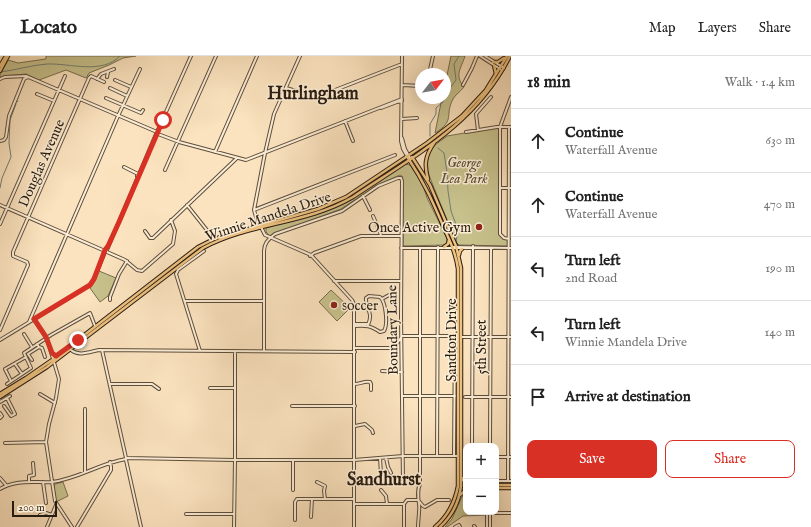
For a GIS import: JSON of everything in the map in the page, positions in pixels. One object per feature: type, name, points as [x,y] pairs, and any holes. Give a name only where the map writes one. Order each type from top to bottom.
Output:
[{"type":"main road","points":[[0,71],[7,56]]},
{"type":"main road","points":[[496,74],[494,63],[500,62],[506,56]]},
{"type":"main road","name":"Winnie Mandela Drive","points":[[0,398],[53,361],[186,259],[214,240],[325,209],[340,203],[353,197],[402,164],[462,116],[483,93],[502,68],[506,56]]},
{"type":"main road","name":"Winnie Mandela Drive","points":[[0,394],[53,361],[56,356],[69,349],[95,326],[189,253],[214,240],[251,228],[260,227],[338,201],[355,192],[436,141],[448,133],[476,107],[492,87],[510,56]]},
{"type":"main road","points":[[430,185],[425,162],[428,153],[436,141]]},
{"type":"main road","name":"Sandton Drive","points":[[409,157],[425,184],[457,260],[459,497],[451,514],[440,527]]},
{"type":"main road","name":"Sandton Drive","points":[[409,157],[430,185],[459,256],[461,273],[458,337],[461,468],[459,487],[450,509],[435,527]]},
{"type":"main road","points":[[402,164],[409,163],[415,167]]},
{"type":"main road","points":[[251,228],[257,224],[258,221],[264,225]]},
{"type":"main road","points":[[444,247],[448,244],[449,240]]},
{"type":"main road","points":[[459,256],[462,249]]},
{"type":"main road","points":[[52,353],[56,356]]},
{"type":"main road","points":[[461,468],[463,480]]},
{"type":"main road","points":[[499,487],[511,485]]},
{"type":"main road","points":[[459,487],[463,486]]},
{"type":"main road","points":[[459,487],[463,488]]},
{"type":"main road","points":[[499,487],[511,488]]},
{"type":"main road","points":[[459,497],[463,491]]},
{"type":"street","points":[[0,340],[90,285],[191,56]]},
{"type":"street","points":[[166,170],[216,56]]},
{"type":"street","points":[[215,152],[257,56]]},
{"type":"street","points":[[300,56],[274,114],[254,210],[260,227],[265,235],[303,251],[316,259],[354,302],[354,527]]},
{"type":"street","points":[[402,56],[402,147],[409,157]]},
{"type":"street","points":[[430,68],[433,56]]},
{"type":"street","points":[[463,85],[477,56]]},
{"type":"street","points":[[480,56],[502,68]]},
{"type":"street","points":[[485,56],[494,63]]},
{"type":"street","points":[[286,88],[315,97],[402,64]]},
{"type":"street","points":[[104,82],[97,79],[101,74],[114,69]]},
{"type":"street","points":[[29,322],[139,70]]},
{"type":"street","points":[[107,77],[108,72]]},
{"type":"street","points":[[0,79],[22,75],[29,77],[179,142],[246,160],[402,100]]},
{"type":"street","points":[[22,75],[24,79]]},
{"type":"street","points":[[0,224],[65,76]]},
{"type":"street","name":"Douglas Avenue","points":[[0,330],[28,265],[27,262],[15,257],[12,254],[90,77],[91,76],[97,79]]},
{"type":"street","points":[[0,140],[4,140],[6,137],[9,116],[24,79],[29,77]]},
{"type":"street","points":[[115,80],[131,87]]},
{"type":"street","points":[[402,85],[415,86]]},
{"type":"street","points":[[110,88],[127,96]]},
{"type":"street","points":[[36,94],[54,101]]},
{"type":"street","points":[[509,239],[504,238],[500,234],[500,127],[511,96]]},
{"type":"street","points":[[478,130],[476,114],[491,97]]},
{"type":"street","points":[[106,98],[141,113],[143,110]]},
{"type":"street","points":[[402,119],[417,118]]},
{"type":"street","points":[[345,121],[353,142]]},
{"type":"street","points":[[466,132],[510,127],[510,481],[499,481]]},
{"type":"street","points":[[402,137],[409,157]]},
{"type":"street","points":[[254,210],[395,155]]},
{"type":"street","points":[[145,231],[150,238],[152,238],[237,158]]},
{"type":"street","points":[[124,167],[138,174],[136,182]]},
{"type":"street","name":"Boundary Lane","points":[[363,196],[380,185],[398,177],[401,178],[403,482]]},
{"type":"street","points":[[500,188],[510,188]]},
{"type":"street","points":[[264,351],[265,244],[277,234],[342,211],[363,196],[370,210]]},
{"type":"street","points":[[0,205],[106,251],[127,261],[135,270],[141,271],[173,245],[175,231],[171,220]]},
{"type":"street","points":[[187,205],[214,240]]},
{"type":"street","points":[[372,216],[378,231],[380,232],[380,236]]},
{"type":"street","points":[[310,255],[358,237],[401,236]]},
{"type":"street","points":[[437,456],[438,247]]},
{"type":"street","points":[[456,248],[462,249],[473,247]]},
{"type":"street","points":[[472,443],[473,247]]},
{"type":"street","points":[[401,248],[510,248]]},
{"type":"street","points":[[418,527],[418,511],[420,505],[418,500],[418,487],[420,483],[420,248]]},
{"type":"street","name":"5th Street","points":[[490,443],[492,248]]},
{"type":"street","points":[[200,351],[176,273],[204,251]]},
{"type":"street","points":[[110,300],[109,298],[119,274],[127,261]]},
{"type":"street","points":[[334,281],[401,281]]},
{"type":"street","points":[[382,299],[389,295]]},
{"type":"street","points":[[368,324],[370,313],[366,306],[366,298],[369,296],[382,299]]},
{"type":"street","points":[[355,325],[368,324],[380,332],[384,331],[386,329],[386,319],[382,299]]},
{"type":"street","points":[[185,301],[264,301]]},
{"type":"street","points":[[7,384],[32,368],[24,353],[32,347],[90,312],[95,326]]},
{"type":"street","points":[[34,319],[46,338],[52,353],[53,361]]},
{"type":"street","points":[[24,334],[32,347]]},
{"type":"street","points":[[355,348],[391,348],[398,343],[402,336],[510,336]]},
{"type":"street","points":[[454,456],[458,337]]},
{"type":"street","points":[[46,338],[60,380],[46,442],[56,505],[72,527]]},
{"type":"street","points":[[398,343],[402,344]]},
{"type":"street","points":[[37,344],[42,349],[45,357]]},
{"type":"street","points":[[32,360],[29,353],[39,347]]},
{"type":"street","points":[[69,349],[78,354],[102,350],[355,352]]},
{"type":"street","points":[[102,350],[141,527]]},
{"type":"street","points":[[234,527],[235,351]]},
{"type":"street","points":[[12,381],[5,370],[26,357]]},
{"type":"street","points":[[15,364],[22,375]]},
{"type":"street","points":[[382,371],[402,372]]},
{"type":"street","points":[[355,384],[370,382],[370,390]]},
{"type":"street","points":[[110,384],[152,384],[159,389]]},
{"type":"street","points":[[210,388],[235,388]]},
{"type":"street","points":[[40,394],[54,403]]},
{"type":"street","points":[[0,402],[10,396]]},
{"type":"street","points":[[403,396],[455,396]]},
{"type":"street","points":[[465,397],[510,397]]},
{"type":"street","points":[[4,406],[11,416],[15,414],[7,398]]},
{"type":"street","points":[[292,406],[355,406]]},
{"type":"street","points":[[85,409],[85,472]]},
{"type":"street","points":[[0,413],[2,416],[0,418]]},
{"type":"street","points":[[355,426],[366,424],[373,433]]},
{"type":"street","points":[[4,443],[46,442]]},
{"type":"street","points":[[0,489],[6,485],[16,483],[52,482],[85,472],[110,462],[126,459],[354,460],[403,456],[458,456]]},
{"type":"street","points":[[499,457],[510,457]]},
{"type":"street","points":[[380,458],[381,474]]},
{"type":"street","points":[[386,458],[391,473]]},
{"type":"street","points":[[293,490],[294,460]]},
{"type":"street","points":[[77,527],[111,470],[110,462]]},
{"type":"street","points":[[29,482],[29,476],[34,474],[33,463]]},
{"type":"street","points":[[0,478],[6,485]]},
{"type":"street","points":[[43,482],[46,503]]},
{"type":"street","points":[[317,482],[325,486],[325,499]]},
{"type":"street","points":[[381,490],[386,496],[387,504]]},
{"type":"street","points":[[295,520],[295,502],[297,499],[354,499]]},
{"type":"street","points":[[311,517],[312,499]]},
{"type":"street","points":[[404,527],[404,504],[406,500],[418,500],[424,506],[436,500],[448,500]]},
{"type":"street","points":[[354,504],[404,504]]},
{"type":"street","points":[[47,527],[56,505]]},
{"type":"street","points":[[40,515],[46,513],[52,515]]},
{"type":"street","points":[[499,513],[511,513]]},
{"type":"street","points":[[186,514],[234,514]]},
{"type":"street","points":[[489,515],[489,527]]},
{"type":"street","points":[[455,527],[459,525],[460,527]]},
{"type":"green space","points":[[46,56],[136,56],[123,58],[89,73],[86,78],[66,70],[39,80],[26,74],[3,76],[0,78],[0,75],[8,60],[18,63],[46,59]]},
{"type":"green space","points":[[451,56],[465,56],[459,72],[459,79],[464,87],[453,99],[449,110],[448,121],[435,133],[441,104],[451,104],[451,68],[449,68]]},
{"type":"green space","name":"George Lea Park","points":[[500,127],[499,235],[508,240],[508,246],[459,245],[456,242],[428,173],[427,156],[435,145],[447,136]]},
{"type":"green space","points":[[405,164],[410,165],[423,185],[427,198],[447,238],[447,243],[445,245],[403,246],[403,182],[402,176],[400,175],[379,184],[341,209],[270,236],[266,232],[266,228],[338,205]]},
{"type":"green space","points":[[99,271],[116,278],[108,296],[100,302],[90,288]]},
{"type":"green space","name":"soccer","points":[[331,290],[350,308],[337,321],[319,302]]},
{"type":"green space","points":[[63,482],[68,496],[56,502],[54,486],[55,484]]},
{"type":"green space","points":[[463,496],[463,515],[486,515],[463,516],[445,527],[452,519]]},
{"type":"waterway","points":[[1,72],[47,64],[95,67],[113,62],[120,56]]},
{"type":"waterway","points":[[451,87],[456,80],[454,64],[459,56]]},
{"type":"waterway","points":[[0,188],[2,178],[11,157],[9,143],[10,120],[16,104]]},
{"type":"waterway","points":[[430,136],[430,124],[436,114],[436,108],[441,104]]},
{"type":"waterway","points":[[438,148],[444,153],[451,211],[458,230],[456,242]]},
{"type":"place","name":"Once Active Gym","points":[[479,227]]},
{"type":"place","name":"soccer","points":[[334,305]]},
{"type":"district","name":"Hurlingham","points":[[313,93]]},
{"type":"district","name":"Sandhurst","points":[[384,479]]},
{"type":"route","points":[[78,340],[56,356],[52,353],[46,337],[34,319],[92,283],[105,250],[119,222],[163,120]]}]
